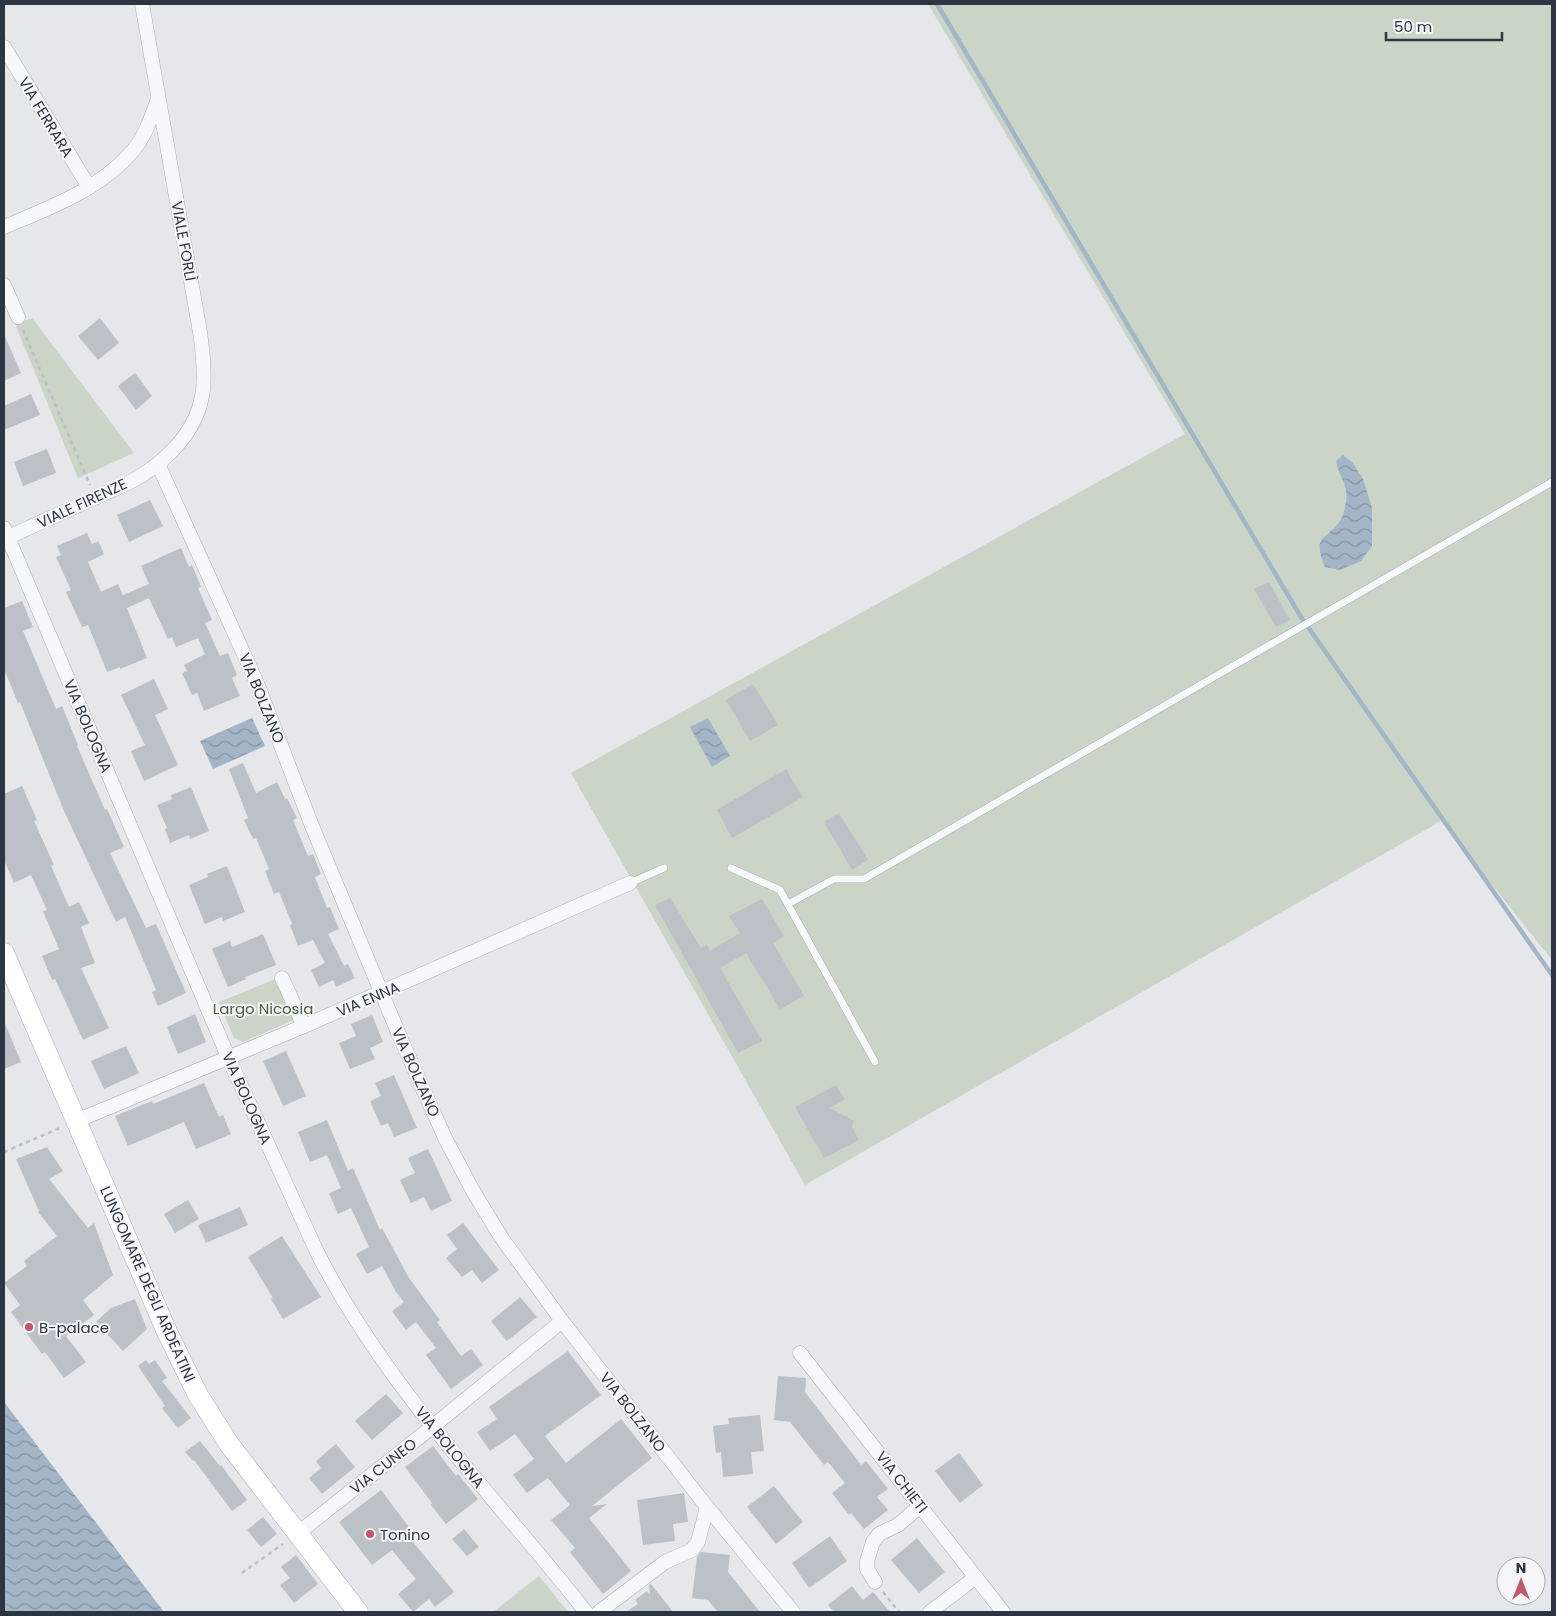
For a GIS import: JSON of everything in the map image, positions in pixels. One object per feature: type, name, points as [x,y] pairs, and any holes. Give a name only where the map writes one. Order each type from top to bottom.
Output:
[{"type":"main road","name":"LUNGOMARE DEGLI ARDEATINI","points":[[4,953],[167,1332],[194,1388],[226,1439],[358,1612]]},
{"type":"street","name":"VIALE FORLÌ","points":[[142,4],[200,332],[204,384],[199,412],[192,427],[158,464]]},
{"type":"street","name":"VIA FERRARA","points":[[4,47],[89,188]]},
{"type":"street","points":[[4,227],[57,205],[89,188],[114,170],[136,147],[146,129],[158,98]]},
{"type":"street","points":[[4,285],[18,317]]},
{"type":"street","name":"VIALE FIRENZE","points":[[5,535],[95,498],[137,478],[158,464]]},
{"type":"street","name":"VIA BOLZANO","points":[[158,464],[257,683],[312,826],[382,993],[445,1138],[473,1192],[501,1237],[562,1321],[707,1507],[793,1612]]},
{"type":"street","name":"VIA BOLOGNA","points":[[5,535],[228,1059],[332,1281],[368,1339],[432,1427],[559,1577],[586,1612]]},
{"type":"street","name":"VIA ENNA","points":[[76,1121],[382,993],[630,883]]},
{"type":"street","points":[[282,978],[304,1026]]},
{"type":"street","name":"VIA CUNEO","points":[[297,1534],[562,1321]]},
{"type":"street","name":"VIA CHIETI","points":[[800,1353],[1003,1612]]},
{"type":"street","points":[[876,1582],[867,1569],[866,1561],[873,1542],[879,1534],[898,1525],[920,1506]]},
{"type":"street","points":[[600,1612],[666,1562],[692,1550],[698,1542],[707,1507]]},
{"type":"street","points":[[930,1612],[976,1577]]},
{"type":"lane","points":[[788,904],[834,879],[864,879],[1552,482]]},
{"type":"lane","points":[[630,883],[664,868]]},
{"type":"lane","points":[[731,868],[780,890],[875,1062]]},
{"type":"path","points":[[18,317],[95,498]]},
{"type":"path","points":[[4,1152],[76,1121]]},
{"type":"path","points":[[242,1573],[297,1534]]},
{"type":"path","points":[[876,1582],[899,1612]]},
{"type":"green space","points":[[928,4],[1552,4],[1552,960],[1441,821],[805,1185],[571,773],[1185,434]]},
{"type":"green space","points":[[32,318],[134,453],[78,478],[15,324]]},
{"type":"green space","name":"Largo Nicosia","points":[[278,978],[296,1019],[243,1042],[234,1038],[219,1002]]},
{"type":"green space","points":[[539,1576],[568,1612],[493,1612]]},
{"type":"water","points":[[1343,455],[1352,462],[1363,479],[1372,508],[1372,546],[1361,561],[1340,570],[1325,567],[1321,556],[1320,543],[1335,528],[1344,510],[1347,496],[1336,461]]},
{"type":"water","points":[[252,718],[265,746],[213,769],[200,741]]},
{"type":"water","points":[[708,718],[730,756],[712,767],[690,727]]},
{"type":"water","points":[[4,1402],[164,1612],[4,1612]]},
{"type":"building","points":[[100,318],[119,343],[98,360],[78,336]]},
{"type":"building","points":[[4,334],[21,373],[4,381]]},
{"type":"building","points":[[135,373],[152,396],[136,410],[118,386]]},
{"type":"building","points":[[31,394],[40,415],[4,430],[4,406]]},
{"type":"building","points":[[47,449],[56,473],[23,486],[14,462]]},
{"type":"building","points":[[150,500],[163,526],[129,542],[117,515]]},
{"type":"building","points":[[87,533],[92,544],[98,541],[104,554],[88,562],[101,592],[118,584],[123,595],[149,584],[141,566],[181,548],[189,567],[192,565],[201,587],[198,588],[212,620],[205,623],[220,656],[228,653],[237,675],[232,678],[240,696],[204,711],[197,693],[192,695],[182,673],[187,671],[184,665],[205,654],[198,638],[176,647],[172,637],[168,639],[149,598],[127,608],[147,658],[107,672],[88,625],[82,627],[66,592],[71,590],[56,557],[61,555],[57,546]]},
{"type":"building","points":[[1269,582],[1290,620],[1276,627],[1254,589]]},
{"type":"building","points":[[22,601],[33,627],[23,631],[56,709],[62,706],[105,810],[107,809],[124,847],[110,853],[146,928],[156,924],[186,993],[158,1006],[152,992],[156,990],[125,917],[116,922],[64,811],[20,702],[18,703],[4,669],[4,608]]},
{"type":"building","points":[[154,679],[168,709],[155,715],[178,765],[144,781],[131,751],[145,745],[121,695]]},
{"type":"building","points":[[753,684],[778,725],[750,741],[726,700]]},
{"type":"building","points":[[243,763],[256,793],[277,782],[297,818],[293,820],[308,856],[313,854],[321,874],[315,877],[327,908],[330,907],[339,929],[328,934],[344,966],[348,964],[355,978],[336,987],[333,980],[319,987],[311,970],[325,963],[313,940],[298,946],[290,925],[292,924],[279,892],[274,894],[265,871],[269,869],[256,838],[253,839],[244,820],[248,818],[229,769]]},
{"type":"building","points":[[786,769],[803,797],[732,838],[717,810]]},
{"type":"building","points":[[22,786],[37,820],[34,821],[54,865],[51,866],[69,907],[79,902],[89,923],[81,927],[95,963],[81,968],[109,1028],[83,1040],[55,979],[52,980],[42,956],[59,949],[43,911],[47,910],[31,875],[14,883],[4,860],[4,794]]},
{"type":"building","points":[[191,787],[209,831],[190,839],[189,835],[170,843],[165,829],[167,828],[157,805],[172,799],[171,795]]},
{"type":"building","points":[[839,813],[868,860],[852,870],[824,822]]},
{"type":"building","points":[[227,866],[245,912],[223,921],[222,917],[205,924],[189,885],[208,877],[207,874]]},
{"type":"building","points":[[670,898],[701,948],[707,945],[710,951],[740,933],[729,916],[762,899],[784,936],[773,943],[804,996],[780,1009],[746,953],[720,968],[762,1041],[738,1053],[655,905]]},
{"type":"building","points":[[263,934],[276,965],[245,977],[246,979],[228,987],[212,949],[230,941],[232,947]]},
{"type":"building","points":[[195,1014],[206,1042],[178,1054],[167,1027]]},
{"type":"building","points":[[372,1015],[383,1042],[370,1048],[375,1059],[350,1069],[339,1043],[356,1036],[351,1024]]},
{"type":"building","points":[[4,1021],[21,1062],[4,1069]]},
{"type":"building","points":[[126,1046],[139,1073],[104,1089],[91,1061]]},
{"type":"building","points":[[286,1051],[306,1096],[283,1106],[263,1061]]},
{"type":"building","points":[[394,1075],[417,1128],[394,1137],[388,1123],[381,1126],[370,1101],[381,1096],[375,1083]]},
{"type":"building","points":[[204,1083],[219,1117],[223,1115],[231,1134],[196,1149],[184,1122],[128,1146],[115,1116],[152,1101],[153,1104]]},
{"type":"building","points":[[836,1085],[845,1099],[830,1108],[854,1121],[852,1127],[859,1140],[824,1158],[795,1107]]},
{"type":"building","points":[[327,1120],[348,1171],[353,1168],[380,1230],[382,1228],[409,1278],[440,1320],[437,1322],[461,1356],[471,1349],[483,1365],[451,1389],[426,1355],[436,1348],[416,1322],[406,1330],[392,1311],[404,1302],[396,1292],[382,1266],[367,1274],[356,1254],[369,1247],[351,1208],[338,1214],[329,1193],[341,1188],[327,1155],[310,1162],[298,1132]]},
{"type":"building","points":[[47,1147],[63,1171],[49,1179],[88,1228],[94,1223],[113,1275],[83,1300],[94,1315],[66,1336],[86,1362],[64,1378],[45,1352],[42,1354],[11,1312],[20,1305],[4,1283],[27,1266],[24,1261],[57,1236],[38,1212],[16,1159]]},
{"type":"building","points":[[428,1149],[452,1201],[431,1211],[424,1197],[411,1203],[400,1180],[415,1173],[408,1158]]},
{"type":"building","points":[[188,1200],[199,1219],[175,1233],[164,1214]]},
{"type":"building","points":[[240,1207],[248,1225],[206,1243],[198,1225]]},
{"type":"building","points":[[463,1223],[499,1270],[482,1283],[472,1270],[462,1277],[446,1258],[457,1249],[447,1235]]},
{"type":"building","points":[[282,1236],[321,1297],[283,1319],[271,1299],[273,1298],[248,1257]]},
{"type":"building","points":[[520,1297],[537,1317],[507,1341],[491,1321]]},
{"type":"building","points":[[135,1299],[147,1329],[123,1351],[96,1322],[111,1308]]},
{"type":"building","points":[[568,1351],[601,1395],[545,1436],[566,1463],[621,1419],[652,1458],[592,1506],[607,1504],[589,1518],[631,1571],[603,1594],[570,1552],[575,1548],[551,1520],[570,1505],[548,1478],[527,1493],[513,1475],[534,1459],[515,1434],[490,1451],[477,1432],[497,1419],[489,1407]]},
{"type":"building","points":[[146,1360],[149,1364],[155,1360],[167,1378],[162,1381],[191,1418],[178,1428],[162,1408],[165,1406],[138,1366]]},
{"type":"building","points":[[778,1376],[806,1378],[805,1392],[861,1465],[866,1461],[888,1489],[877,1497],[888,1510],[864,1529],[851,1513],[849,1515],[832,1493],[845,1483],[828,1462],[824,1465],[790,1422],[774,1420]]},
{"type":"building","points":[[386,1394],[403,1413],[372,1440],[355,1421]]},
{"type":"building","points":[[760,1415],[764,1451],[751,1452],[753,1474],[723,1477],[721,1452],[716,1453],[713,1426],[729,1424],[728,1418]]},
{"type":"building","points":[[200,1441],[247,1500],[232,1511],[194,1460],[185,1452]]},
{"type":"building","points":[[336,1444],[355,1467],[322,1494],[309,1478],[321,1468],[316,1461]]},
{"type":"building","points":[[433,1446],[456,1476],[458,1474],[478,1499],[446,1524],[405,1467]]},
{"type":"building","points":[[959,1453],[983,1485],[960,1503],[935,1471]]},
{"type":"building","points":[[774,1486],[803,1522],[776,1544],[747,1507]]},
{"type":"building","points":[[381,1490],[414,1534],[409,1537],[454,1592],[435,1607],[429,1599],[413,1612],[398,1594],[416,1579],[392,1550],[372,1565],[339,1522]]},
{"type":"building","points":[[684,1493],[688,1522],[673,1524],[675,1541],[643,1545],[637,1500]]},
{"type":"building","points":[[263,1517],[277,1534],[261,1547],[247,1530]]},
{"type":"building","points":[[464,1529],[479,1547],[467,1556],[452,1539]]},
{"type":"building","points":[[830,1536],[847,1561],[809,1588],[792,1563]]},
{"type":"building","points":[[917,1538],[945,1572],[919,1593],[891,1560]]},
{"type":"building","points":[[701,1552],[730,1555],[728,1572],[760,1612],[718,1612],[708,1600],[692,1598],[697,1557]]},
{"type":"building","points":[[296,1555],[318,1584],[294,1603],[280,1585],[290,1578],[281,1567]]},
{"type":"building","points":[[651,1584],[673,1612],[626,1612],[638,1604],[635,1600],[647,1591],[650,1595],[649,1585]]},
{"type":"building","points":[[852,1586],[863,1600],[873,1592],[890,1612],[834,1612],[828,1605]]},
{"type":"waterway","points":[[937,4],[1301,617],[1552,975]]},
{"type":"place","name":"B-palace","points":[[29,1327]]},
{"type":"place","name":"Tonino","points":[[370,1534]]}]
